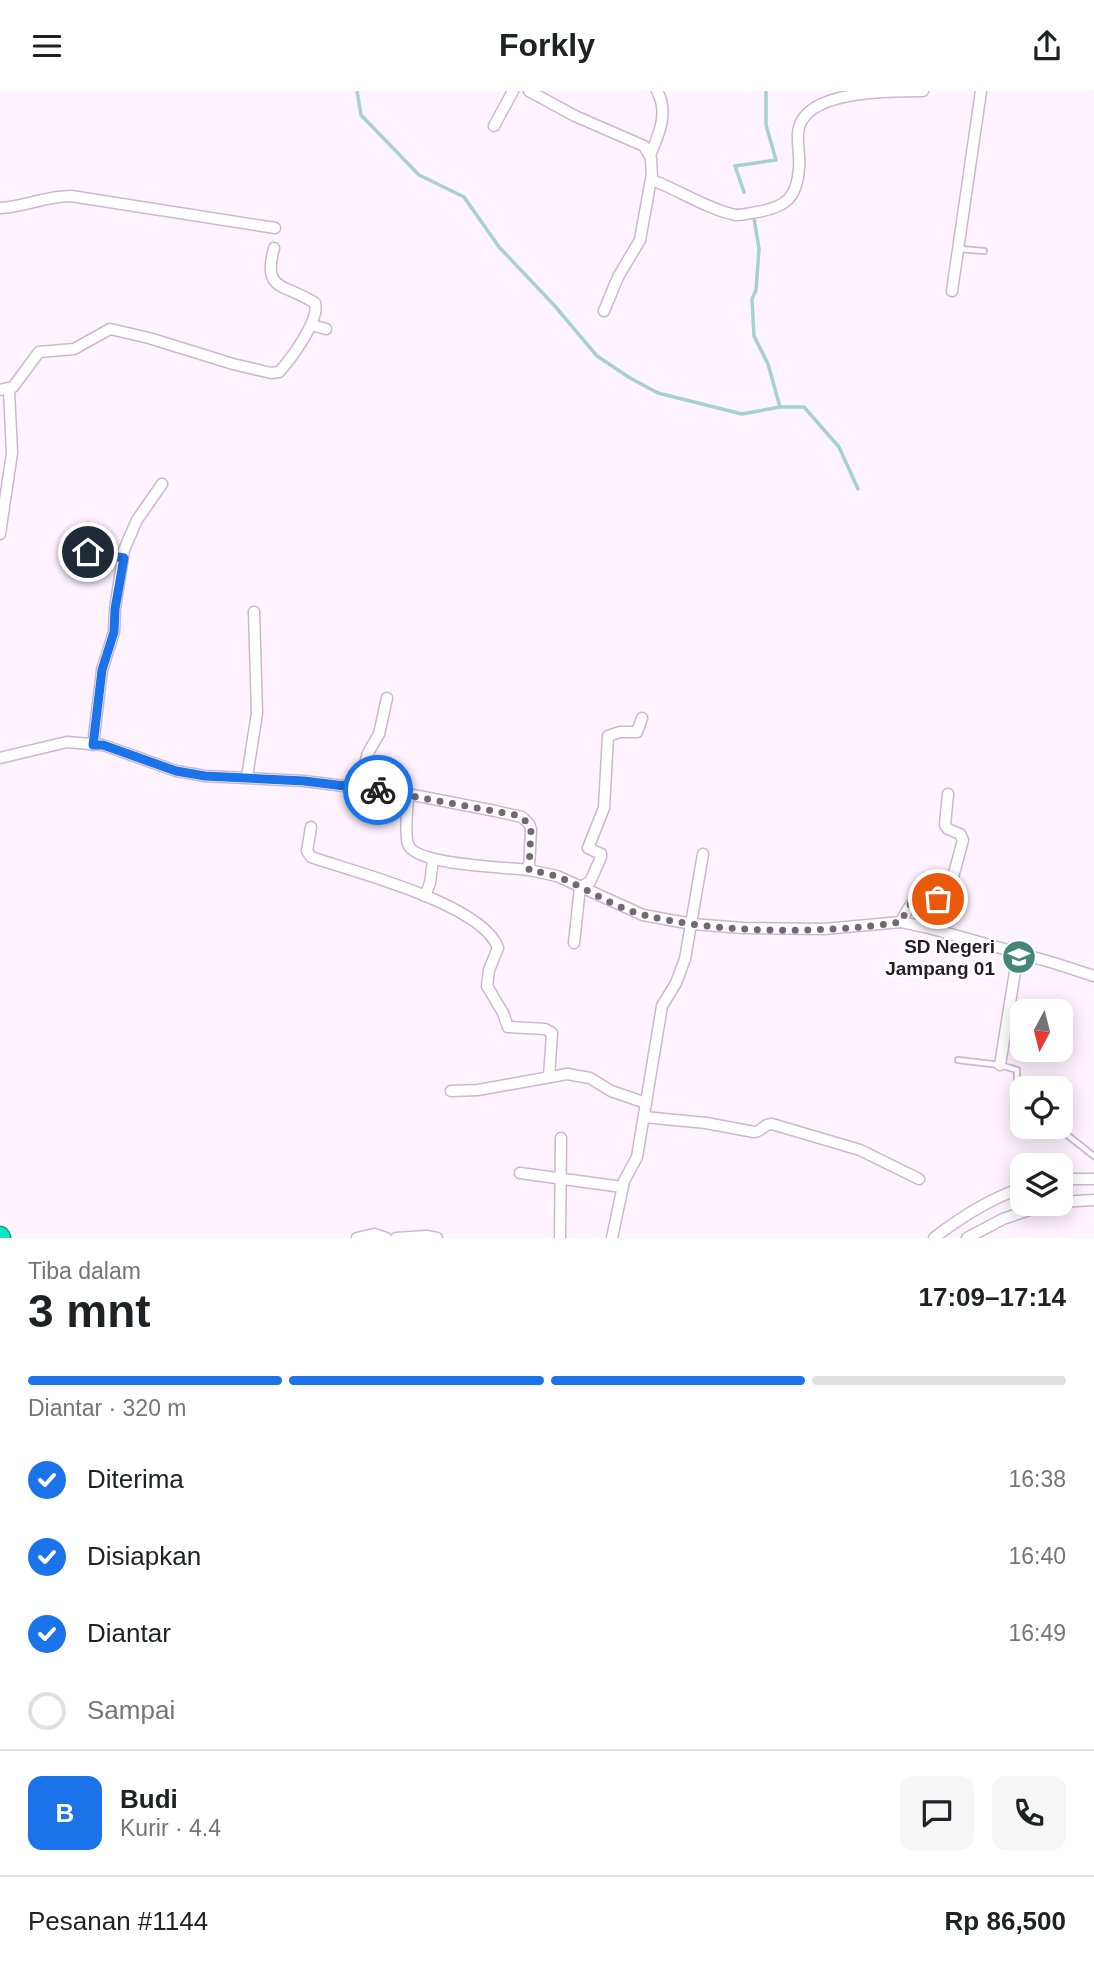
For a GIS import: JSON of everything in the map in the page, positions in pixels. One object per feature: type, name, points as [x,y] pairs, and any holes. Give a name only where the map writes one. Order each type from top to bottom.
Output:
[{"type":"street","points":[[494,127],[513,91]]},
{"type":"street","points":[[528,91],[575,116],[634,140],[644,146],[650,155]]},
{"type":"street","points":[[604,310],[618,277],[640,240],[651,179],[650,155],[662,121],[662,103],[657,91]]},
{"type":"street","points":[[651,179],[733,214],[782,206],[790,200],[798,182],[798,130],[804,117],[832,100],[886,91],[923,91]]},
{"type":"street","points":[[952,291],[981,91]]},
{"type":"street","points":[[0,208],[71,196],[275,228]]},
{"type":"street","points":[[0,534],[12,453],[4,390],[26,372],[39,352],[74,349],[110,329],[233,364],[275,373],[282,369],[317,311],[315,303],[274,282],[268,268],[274,248]]},
{"type":"street","points":[[311,325],[326,329]]},
{"type":"street","points":[[93,745],[102,670],[114,632],[124,550],[137,520],[162,484]]},
{"type":"street","points":[[247,777],[257,713],[254,612]]},
{"type":"street","points":[[358,788],[368,753],[379,734],[387,698]]},
{"type":"street","points":[[580,887],[590,882],[601,857],[601,854],[588,848],[604,808],[608,736],[620,732],[637,732],[642,718]]},
{"type":"street","points":[[0,758],[67,742],[103,745],[176,771],[205,776],[247,777],[408,794],[495,811],[524,819],[531,829],[529,870]]},
{"type":"street","points":[[408,794],[408,845],[414,851],[433,860],[529,870],[557,876],[643,915],[692,924],[789,929],[901,922],[1093,972]]},
{"type":"street","points":[[901,922],[915,899],[942,899],[949,892],[963,840],[960,834],[945,825],[948,794]]},
{"type":"street","points":[[312,827],[308,855],[455,908],[485,929],[496,942],[498,951],[489,970],[487,986],[503,1013],[506,1026],[545,1029],[552,1033],[549,1077]]},
{"type":"street","points":[[612,1238],[622,1187],[637,1157],[660,1014],[665,997],[680,975],[692,924],[702,854]]},
{"type":"street","points":[[425,896],[433,860]]},
{"type":"street","points":[[574,943],[580,887]]},
{"type":"street","points":[[1000,1065],[1018,953]]},
{"type":"street","points":[[451,1091],[478,1090],[567,1074],[590,1078],[611,1091],[646,1103]]},
{"type":"street","points":[[645,1117],[720,1124],[756,1132],[772,1123],[860,1150],[919,1179]]},
{"type":"street","points":[[559,1238],[561,1138]]},
{"type":"street","points":[[520,1173],[622,1187]]},
{"type":"street","points":[[1073,1179],[1094,1179]]},
{"type":"street","points":[[934,1238],[956,1221],[996,1197],[1010,1192]]},
{"type":"street","points":[[1073,1201],[1094,1200]]},
{"type":"street","points":[[967,1238],[1012,1216]]},
{"type":"street","points":[[357,1238],[374,1234],[386,1238]]},
{"type":"street","points":[[396,1238],[437,1238]]},
{"type":"lane","points":[[957,248],[984,251]]},
{"type":"lane","points":[[88,533],[86,551],[124,558]]},
{"type":"lane","points":[[958,1060],[1000,1065],[1017,1070],[1017,1076]]},
{"type":"lane","points":[[1072,1139],[1094,1156]]},
{"type":"waterway","points":[[357,91],[361,115],[419,175],[464,197],[499,247],[554,305],[597,356],[658,393],[742,414],[780,407],[804,407],[839,447],[858,489]]},
{"type":"waterway","points":[[744,192],[735,166],[776,160],[766,125],[766,91]]},
{"type":"waterway","points":[[754,218],[759,249],[756,290],[752,299],[754,336],[768,364],[780,407]]},
{"type":"way so far","points":[[378,790],[522,817],[531,829],[529,870],[557,876],[622,908],[643,915],[692,924],[743,928],[824,929],[901,922],[915,899],[938,899]]},
{"type":"place","name":"SD Negeri Jampang 01","points":[[1019,957]]},
{"type":"route","points":[[88,552],[124,558],[114,632],[102,670],[93,745],[103,745],[176,771],[205,776],[304,781],[378,790]]}]
